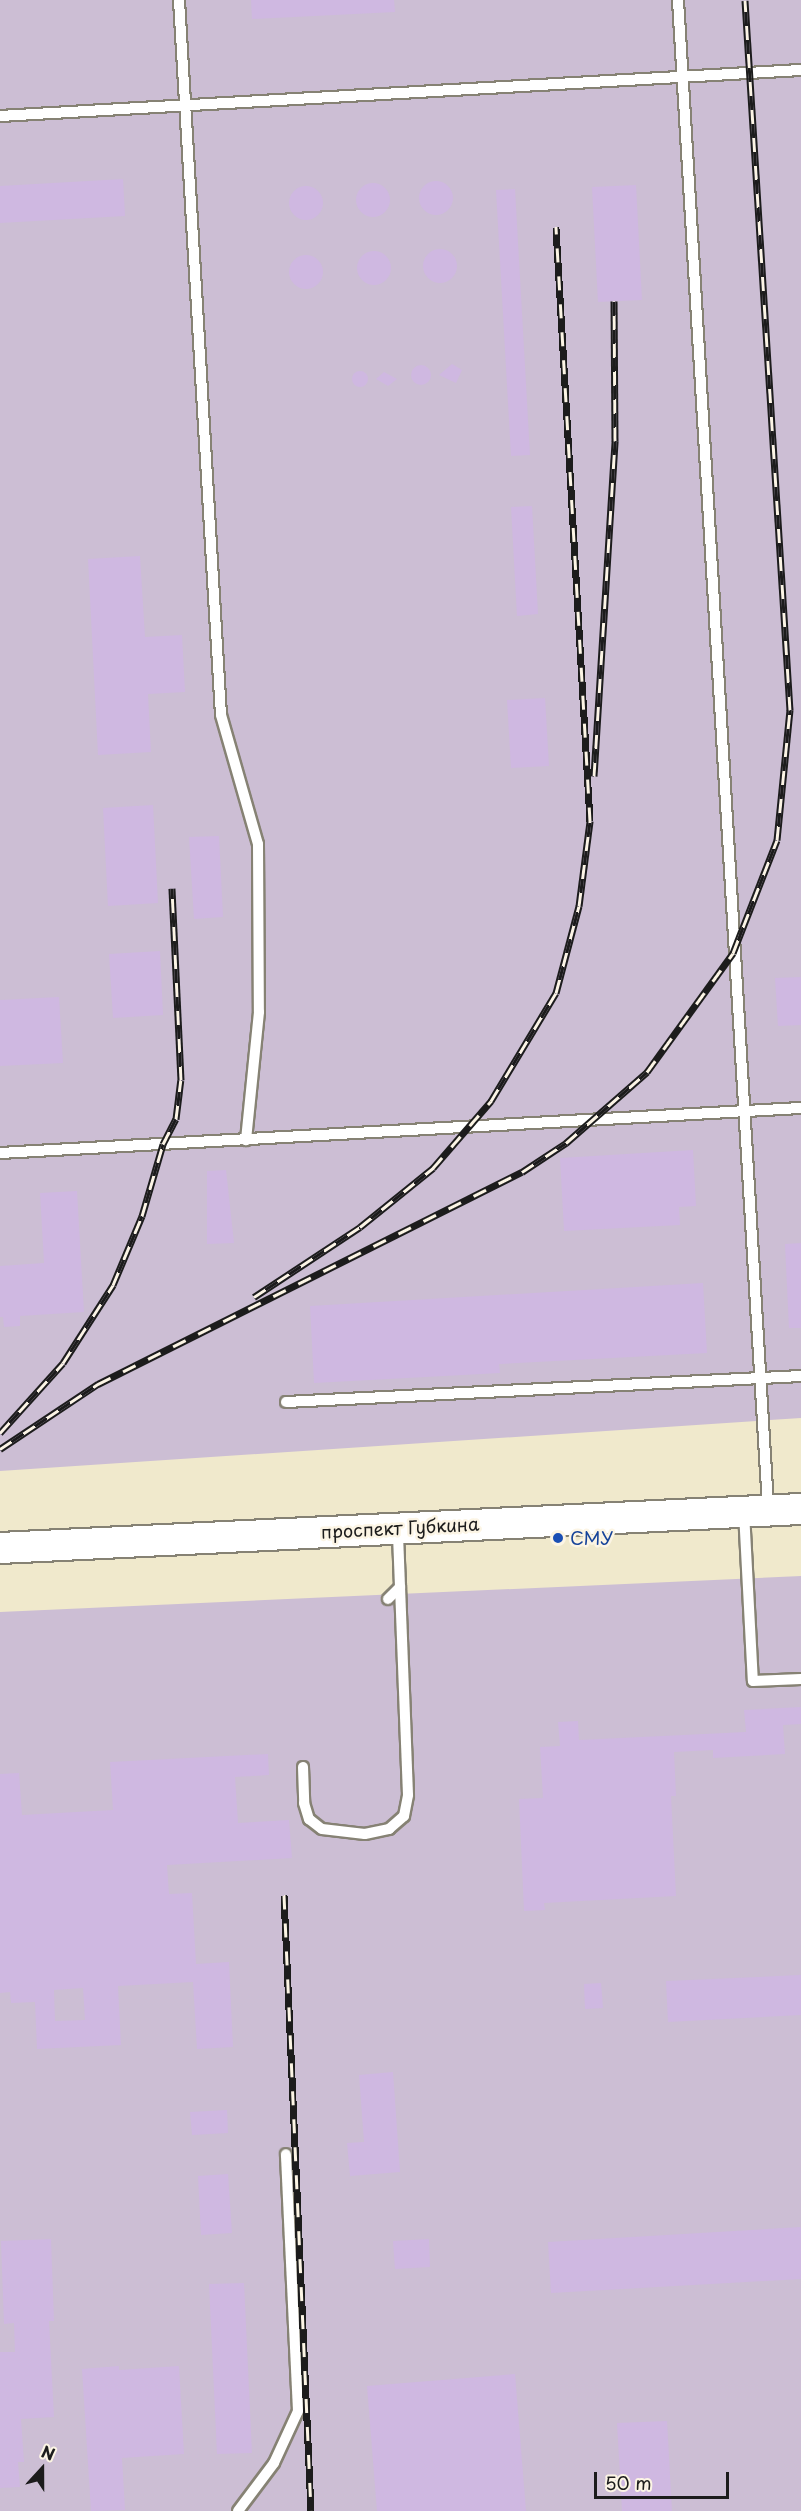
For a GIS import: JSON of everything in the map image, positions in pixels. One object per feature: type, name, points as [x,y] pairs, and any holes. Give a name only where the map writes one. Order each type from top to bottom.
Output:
[{"type":"main road","name":"проспект Губкина","points":[[0,1548],[801,1509]]},
{"type":"lane","points":[[179,0],[222,715],[258,844],[259,1012],[246,1140]]},
{"type":"lane","points":[[678,0],[742,1112],[762,1378],[753,1681],[801,1679]]},
{"type":"lane","points":[[0,116],[801,70]]},
{"type":"lane","points":[[0,1153],[801,1108]]},
{"type":"lane","points":[[286,1402],[801,1376]]},
{"type":"lane","points":[[303,1767],[304,1803],[309,1819],[322,1829],[365,1834],[389,1829],[404,1816],[408,1795],[398,1528]]},
{"type":"lane","points":[[388,1599],[400,1587]]},
{"type":"lane","points":[[238,2511],[274,2463],[298,2411],[286,2154]]},
{"type":"shaded area","points":[[0,0],[801,0],[801,1418],[0,1471]]},
{"type":"shaded area","points":[[801,1576],[801,2511],[0,2511],[0,1612]]},
{"type":"building","points":[[251,0],[394,0],[395,12],[252,19]]},
{"type":"building","points":[[123,179],[125,216],[0,223],[0,186]]},
{"type":"building","points":[[436,181],[448,186],[453,198],[448,210],[436,215],[424,210],[419,198],[424,186]]},
{"type":"building","points":[[373,183],[385,188],[390,200],[385,212],[373,217],[361,212],[356,200],[361,188]]},
{"type":"building","points":[[636,185],[642,300],[598,302],[592,187]]},
{"type":"building","points":[[306,186],[318,191],[323,203],[318,215],[306,220],[294,215],[289,203],[294,191]]},
{"type":"building","points":[[515,189],[530,455],[511,456],[496,190]]},
{"type":"building","points":[[440,249],[452,254],[457,266],[452,278],[440,283],[428,278],[423,266],[428,254]]},
{"type":"building","points":[[374,251],[386,256],[391,268],[386,280],[374,285],[362,280],[357,268],[362,256]]},
{"type":"building","points":[[306,255],[318,260],[323,272],[318,284],[306,289],[294,284],[289,272],[294,260]]},
{"type":"building","points":[[452,364],[462,370],[456,383],[439,375]]},
{"type":"building","points":[[421,365],[428,368],[431,375],[428,382],[421,385],[414,382],[411,375],[414,368]]},
{"type":"building","points":[[360,371],[368,379],[360,387],[352,379]]},
{"type":"building","points":[[384,372],[397,379],[388,386],[376,379]]},
{"type":"building","points":[[532,506],[538,614],[517,616],[511,507]]},
{"type":"building","points":[[140,556],[145,637],[182,635],[185,692],[148,694],[151,752],[98,755],[88,559]]},
{"type":"building","points":[[545,698],[549,766],[511,768],[507,700]]},
{"type":"building","points":[[153,805],[158,903],[108,906],[103,808]]},
{"type":"building","points":[[219,836],[223,917],[194,919],[189,837]]},
{"type":"building","points":[[160,951],[163,1015],[113,1018],[109,954]]},
{"type":"building","points":[[801,977],[801,1025],[778,1026],[775,978]]},
{"type":"building","points":[[59,997],[63,1063],[0,1066],[0,1000]]},
{"type":"building","points":[[693,1150],[696,1206],[679,1207],[680,1225],[564,1231],[560,1158]]},
{"type":"building","points":[[226,1170],[234,1243],[207,1244],[207,1171]]},
{"type":"building","points":[[77,1191],[84,1312],[20,1316],[20,1326],[4,1327],[3,1317],[0,1317],[0,1266],[44,1263],[40,1193]]},
{"type":"building","points":[[801,1243],[801,1328],[789,1328],[785,1244]]},
{"type":"building","points":[[703,1283],[707,1353],[499,1364],[500,1373],[314,1383],[310,1306]]},
{"type":"building","points":[[801,1707],[801,1724],[783,1725],[785,1754],[713,1758],[713,1750],[674,1752],[676,1796],[671,1796],[676,1896],[544,1903],[545,1910],[524,1911],[519,1799],[543,1798],[540,1747],[560,1746],[558,1722],[578,1721],[579,1740],[746,1732],[744,1710]]},
{"type":"building","points":[[268,1754],[269,1775],[235,1777],[238,1823],[289,1820],[292,1858],[167,1865],[169,1894],[192,1893],[196,1964],[229,1962],[233,2047],[197,2049],[193,1982],[118,1986],[121,2045],[37,2049],[35,2002],[11,2003],[10,1992],[0,1993],[0,1774],[19,1773],[22,1815],[113,1810],[110,1762]],"holes":[[[83,1988],[85,2020],[55,2021],[54,1990]]]},
{"type":"building","points":[[801,1975],[801,2015],[668,2022],[666,1981]]},
{"type":"building","points":[[601,1983],[603,2008],[585,2009],[584,1984]]},
{"type":"building","points":[[393,2072],[400,2172],[350,2176],[347,2143],[364,2142],[359,2075]]},
{"type":"building","points":[[227,2110],[228,2133],[192,2135],[190,2112]]},
{"type":"building","points":[[228,2174],[232,2233],[201,2235],[198,2176]]},
{"type":"building","points":[[801,2227],[801,2279],[551,2293],[548,2242]]},
{"type":"building","points":[[51,2239],[54,2321],[49,2321],[54,2417],[21,2419],[24,2462],[18,2462],[20,2487],[0,2488],[0,2352],[15,2352],[14,2323],[4,2324],[1,2241]]},
{"type":"building","points":[[429,2239],[430,2267],[395,2269],[393,2241]]},
{"type":"building","points":[[244,2283],[252,2453],[217,2454],[209,2284]]},
{"type":"building","points":[[119,2366],[119,2370],[179,2366],[184,2454],[122,2458],[125,2510],[91,2511],[82,2369]]},
{"type":"building","points":[[515,2374],[526,2511],[377,2511],[367,2386]]},
{"type":"building","points":[[667,2421],[672,2511],[622,2511],[617,2423]]},
{"type":"railway","points":[[0,1449],[98,1384],[522,1172],[566,1143],[647,1072],[733,953],[777,840],[790,710],[745,0]]},
{"type":"railway","points":[[254,1297],[360,1227],[433,1168],[491,1101],[556,993],[579,906],[590,821],[556,227]]},
{"type":"railway","points":[[594,776],[615,441],[614,301]]},
{"type":"railway","points":[[0,1433],[63,1363],[113,1285],[142,1216],[163,1144],[176,1119],[181,1080],[172,888]]},
{"type":"railway","points":[[284,1895],[311,2511]]},
{"type":"place","name":"СМУ","points":[[558,1538]]}]
